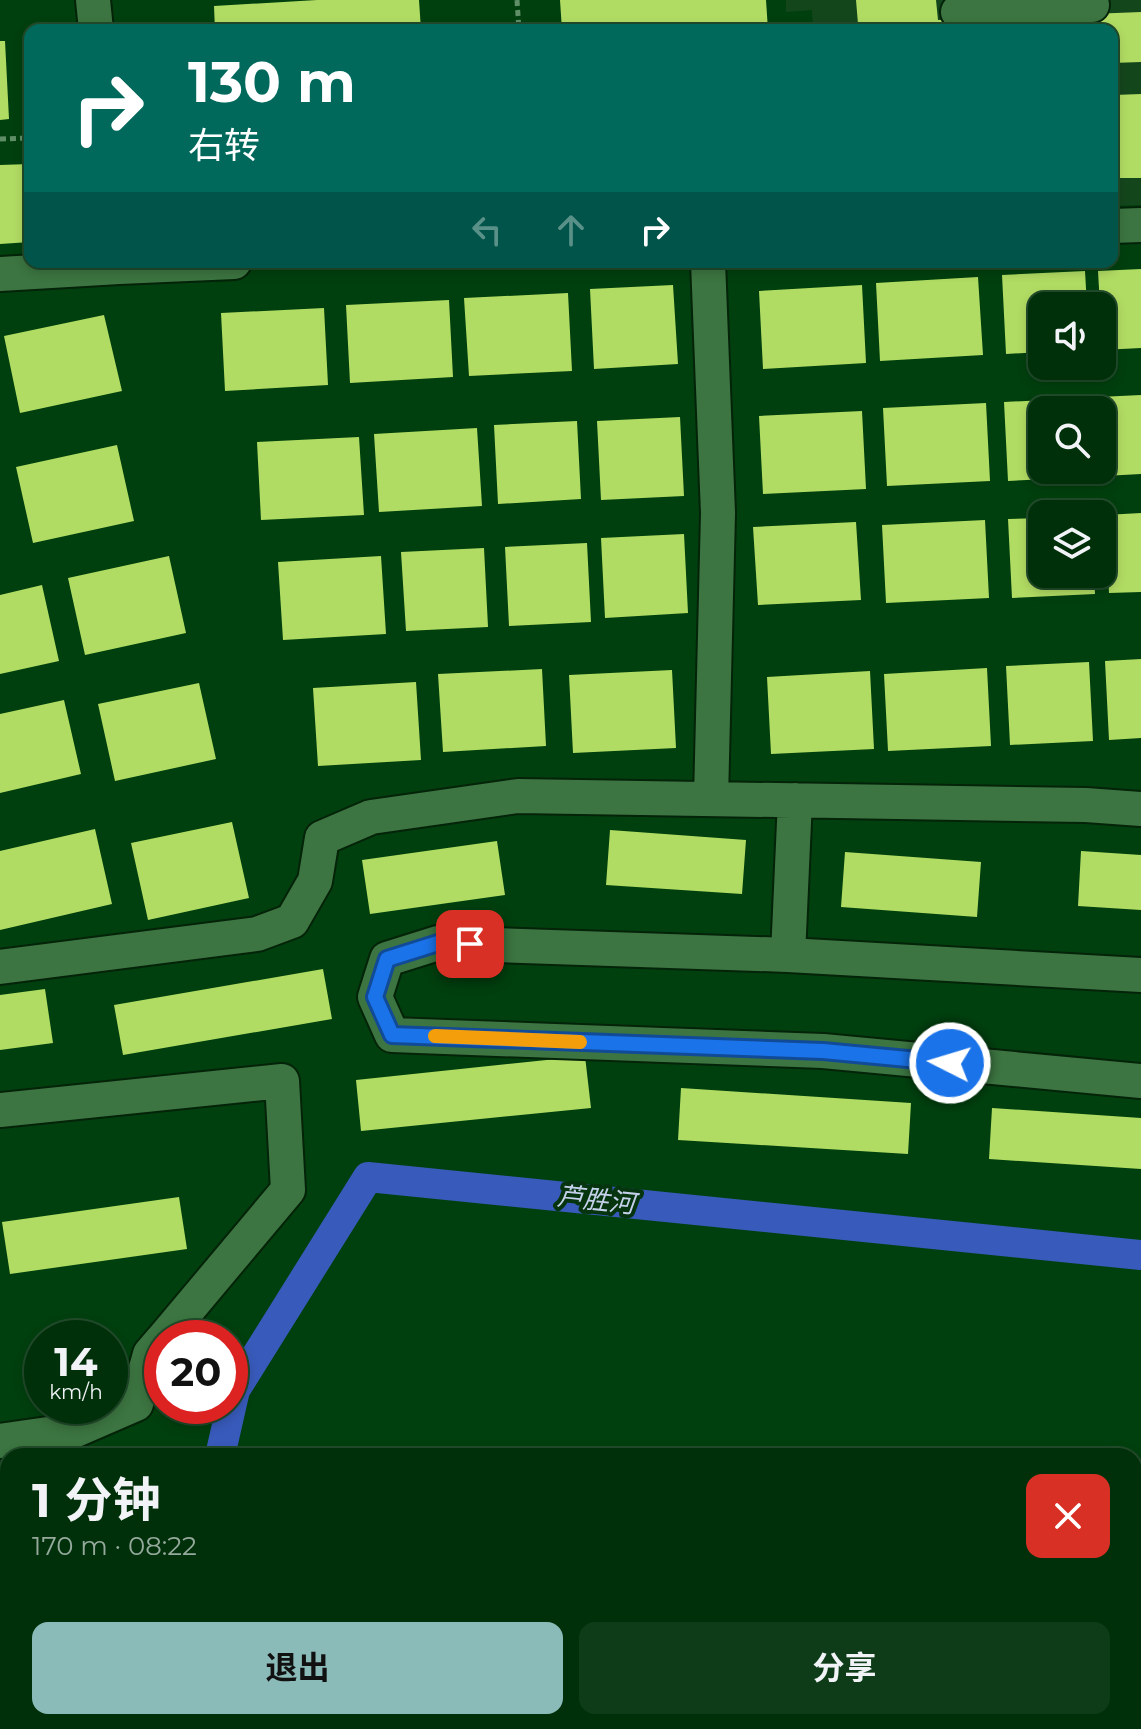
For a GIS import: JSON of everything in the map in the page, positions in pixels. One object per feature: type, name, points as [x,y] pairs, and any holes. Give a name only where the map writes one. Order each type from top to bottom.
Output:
[{"type":"lane","points":[[93,0],[95,24]]},
{"type":"lane","points":[[958,12],[1092,5],[1091,0]]},
{"type":"lane","points":[[1118,226],[1141,225]]},
{"type":"lane","points":[[0,274],[71,268]]},
{"type":"lane","points":[[708,268],[718,513],[711,799]]},
{"type":"lane","points":[[0,967],[257,934],[292,921],[315,881],[322,838],[371,817],[518,796],[1086,805],[1141,809]]},
{"type":"lane","points":[[788,955],[795,800]]},
{"type":"lane","points":[[1141,975],[788,955],[438,943],[387,959],[375,997],[392,1035],[823,1051],[1141,1081]]},
{"type":"lane","points":[[0,1110],[282,1081],[288,1190],[179,1320]]},
{"type":"lane","points":[[0,1441],[76,1430],[136,1404],[144,1375]]},
{"type":"path","points":[[517,0],[519,24]]},
{"type":"path","points":[[0,139],[24,138]]},
{"type":"shaded area","points":[[786,0],[1141,0],[1141,205],[1118,206],[1118,24],[813,24],[812,10],[786,12]]},
{"type":"building","points":[[317,0],[419,0],[421,24],[215,24],[214,6]]},
{"type":"building","points":[[560,0],[766,0],[768,24],[562,24]]},
{"type":"building","points":[[856,0],[936,0],[938,20],[1141,12],[1141,62],[1118,63],[1118,24],[858,24]]},
{"type":"building","points":[[0,41],[5,41],[9,119],[0,120]]},
{"type":"building","points":[[1141,94],[1141,178],[1118,178],[1118,95]]},
{"type":"building","points":[[24,164],[24,242],[0,244],[0,165]]},
{"type":"building","points":[[1141,269],[1141,348],[1116,349],[1116,292],[1099,292],[1098,271]]},
{"type":"building","points":[[1085,271],[1086,292],[1028,292],[1028,353],[1006,354],[1002,275]]},
{"type":"building","points":[[978,277],[983,355],[880,361],[876,283]]},
{"type":"building","points":[[673,285],[678,364],[594,369],[590,289]]},
{"type":"building","points":[[862,285],[866,363],[763,369],[759,291]]},
{"type":"building","points":[[568,293],[572,371],[469,376],[464,298]]},
{"type":"building","points":[[449,300],[453,377],[350,383],[346,305]]},
{"type":"building","points":[[324,308],[328,385],[225,391],[221,313]]},
{"type":"building","points":[[104,315],[122,391],[20,413],[4,336]]},
{"type":"building","points":[[1141,395],[1141,474],[1116,475],[1116,396]]},
{"type":"building","points":[[1028,401],[1028,480],[1008,481],[1004,402]]},
{"type":"building","points":[[986,403],[990,481],[887,486],[883,408]]},
{"type":"building","points":[[862,411],[866,489],[763,494],[759,416]]},
{"type":"building","points":[[680,417],[684,496],[601,500],[597,421]]},
{"type":"building","points":[[577,421],[581,499],[498,504],[494,425]]},
{"type":"building","points":[[477,428],[482,506],[379,512],[374,434]]},
{"type":"building","points":[[359,437],[364,515],[261,520],[257,442]]},
{"type":"building","points":[[117,445],[134,521],[33,543],[16,467]]},
{"type":"building","points":[[1141,513],[1141,592],[1109,593],[1109,588],[1116,588],[1116,514]]},
{"type":"building","points":[[1028,518],[1028,588],[1095,588],[1095,594],[1012,598],[1008,519]]},
{"type":"building","points":[[985,520],[989,598],[886,603],[882,525]]},
{"type":"building","points":[[856,522],[861,600],[758,605],[753,527]]},
{"type":"building","points":[[684,534],[688,613],[605,618],[601,538]]},
{"type":"building","points":[[587,543],[591,622],[509,626],[505,547]]},
{"type":"building","points":[[484,548],[488,627],[406,631],[401,552]]},
{"type":"building","points":[[169,556],[186,633],[85,655],[68,578]]},
{"type":"building","points":[[381,556],[386,634],[283,640],[278,562]]},
{"type":"building","points":[[42,585],[59,661],[0,674],[0,595]]},
{"type":"building","points":[[1141,659],[1141,738],[1109,740],[1105,661]]},
{"type":"building","points":[[1089,662],[1093,741],[1010,745],[1006,666]]},
{"type":"building","points":[[987,668],[991,746],[888,751],[884,674]]},
{"type":"building","points":[[542,669],[546,746],[443,752],[438,674]]},
{"type":"building","points":[[672,670],[676,748],[573,753],[569,675]]},
{"type":"building","points":[[870,671],[874,749],[771,754],[767,677]]},
{"type":"building","points":[[416,682],[421,760],[318,766],[313,688]]},
{"type":"building","points":[[199,683],[216,759],[115,781],[98,704]]},
{"type":"building","points":[[64,700],[81,774],[0,793],[0,714]]},
{"type":"building","points":[[232,822],[249,898],[148,920],[131,843]]},
{"type":"building","points":[[95,829],[112,904],[0,930],[0,851]]},
{"type":"building","points":[[610,830],[746,840],[742,894],[606,885]]},
{"type":"building","points":[[497,841],[505,895],[370,914],[362,860]]},
{"type":"building","points":[[1081,851],[1141,855],[1141,910],[1078,906]]},
{"type":"building","points":[[845,852],[981,862],[977,917],[841,907]]},
{"type":"building","points":[[323,969],[332,1019],[123,1055],[114,1005]]},
{"type":"building","points":[[45,989],[53,1043],[0,1050],[0,995]]},
{"type":"building","points":[[585,1056],[591,1108],[361,1131],[356,1080]]},
{"type":"building","points":[[681,1088],[911,1103],[908,1154],[678,1140]]},
{"type":"building","points":[[992,1108],[1141,1118],[1141,1169],[989,1159]]},
{"type":"building","points":[[179,1197],[187,1249],[10,1274],[2,1222]]},
{"type":"waterway","name":"芦胜河","points":[[222,1448],[235,1390],[368,1177],[1141,1255]]},
{"type":"slow traffic","points":[[435,1036],[580,1042]]},
{"type":"route","points":[[470,944],[438,943],[387,959],[375,997],[392,1035],[823,1051],[950,1063]]}]
